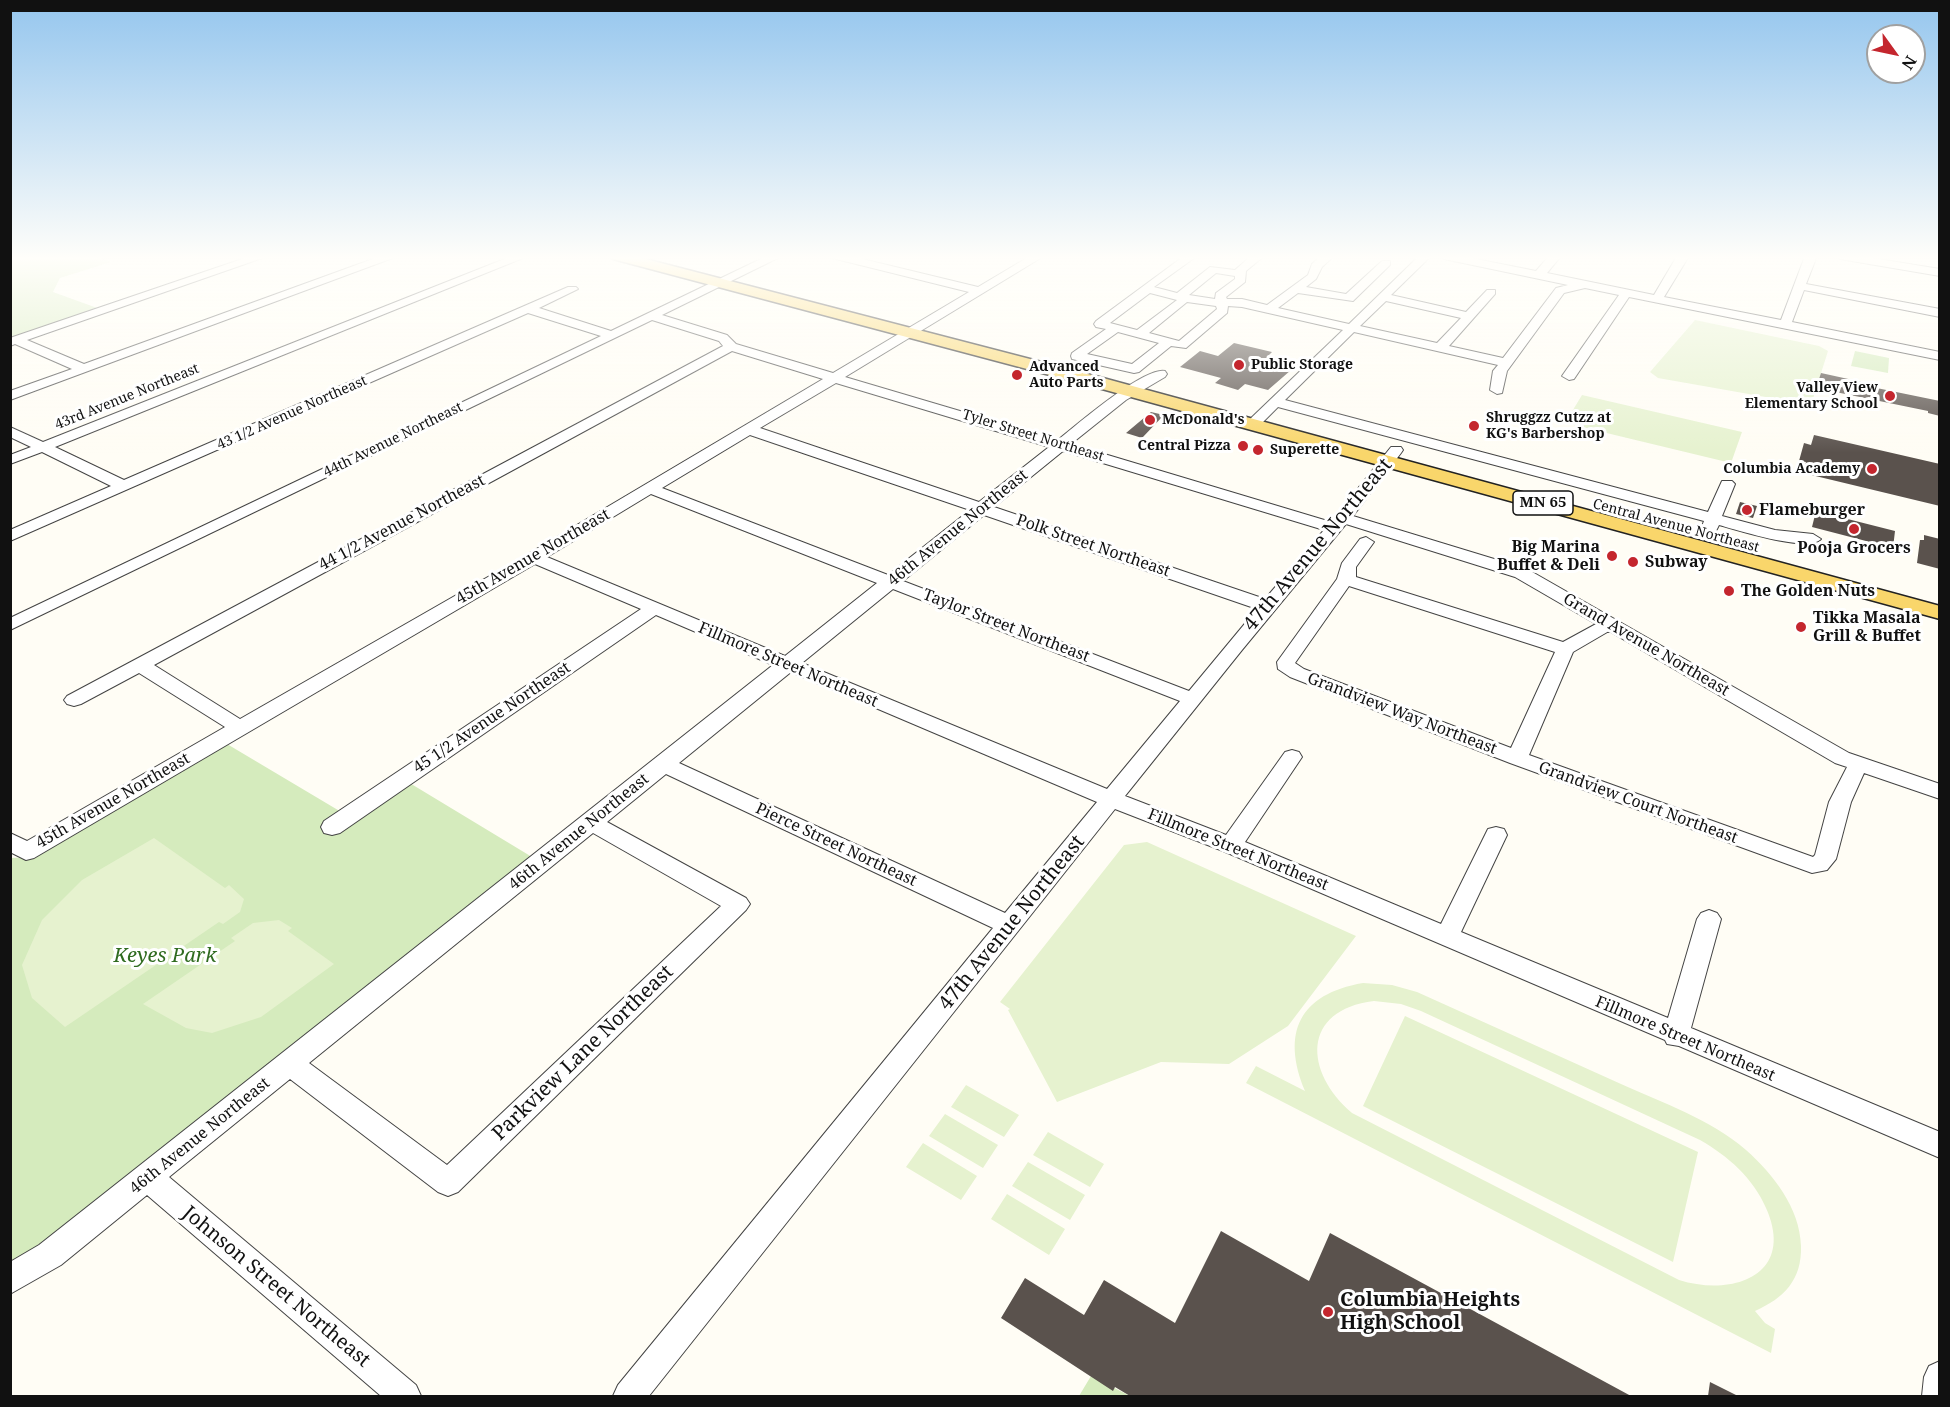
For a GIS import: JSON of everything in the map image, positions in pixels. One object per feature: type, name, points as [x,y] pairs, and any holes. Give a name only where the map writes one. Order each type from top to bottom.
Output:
[{"type":"main road","name":"Central Avenue Northeast","points":[[879,322],[1146,383],[1264,414],[1392,456],[1940,613]]},
{"type":"main road","name":"Central Avenue Northeast","points":[[1392,456],[1710,527],[1940,598]]},
{"type":"street","points":[[13,341],[70,322]]},
{"type":"street","points":[[10,396],[213,322]]},
{"type":"street","name":"43rd Avenue Northeast","points":[[10,460],[357,322]]},
{"type":"street","name":"43 1/2 Avenue Northeast","points":[[10,536],[500,322]]},
{"type":"street","points":[[569,322],[612,335]]},
{"type":"street","name":"44th Avenue Northeast","points":[[10,625],[639,322]]},
{"type":"street","name":"Tyler Street Northeast","points":[[670,322],[723,338],[730,347],[1062,445],[1339,523]]},
{"type":"street","name":"45th Avenue Northeast","points":[[18,847],[240,728],[652,489],[929,322]]},
{"type":"street","points":[[1103,322],[1100,324],[1175,343]]},
{"type":"street","points":[[1140,334],[1155,322]]},
{"type":"street","points":[[1116,328],[1077,356],[1134,369],[1206,322]]},
{"type":"street","points":[[1324,322],[1506,363]]},
{"type":"street","points":[[1264,414],[1358,322]]},
{"type":"street","points":[[1439,349],[1463,322]]},
{"type":"street","points":[[1497,390],[1500,371],[1537,322]]},
{"type":"street","points":[[1569,376],[1606,322]]},
{"type":"street","points":[[1769,322],[1940,356]]},
{"type":"street","points":[[13,341],[84,369]]},
{"type":"street","name":"44 1/2 Avenue Northeast","points":[[74,700],[730,347]]},
{"type":"street","name":"46th Avenue Northeast","points":[[10,1279],[50,1255],[891,581],[1062,445],[1146,383]]},
{"type":"street","name":"Central Avenue Northeast","points":[[1264,414],[1710,527]]},
{"type":"street","name":"Polk Street Northeast","points":[[748,429],[1267,606]]},
{"type":"street","points":[[10,431],[124,486]]},
{"type":"street","name":"47th Avenue Northeast","points":[[629,1396],[1267,606],[1339,523],[1392,456]]},
{"type":"street","points":[[1726,484],[1710,527],[1813,538]]},
{"type":"street","name":"Taylor Street Northeast","points":[[652,489],[1192,699]]},
{"type":"street","name":"Grand Avenue Northeast","points":[[1339,523],[1521,573],[1610,623],[1770,719],[1858,765],[1940,792]]},
{"type":"street","name":"Grandview Way Northeast","points":[[1366,542],[1348,567],[1345,579],[1293,650],[1285,665],[1305,677],[1517,758]]},
{"type":"street","name":"Fillmore Street Northeast","points":[[534,558],[1111,799],[1231,845],[1676,1036],[1940,1145]]},
{"type":"street","points":[[1345,579],[1565,649],[1610,623]]},
{"type":"street","name":"45 1/2 Avenue Northeast","points":[[332,827],[653,609]]},
{"type":"street","name":"Grandview Court Northeast","points":[[1565,649],[1517,758],[1812,865],[1819,864],[1825,859],[1840,802],[1858,765]]},
{"type":"street","points":[[139,664],[240,728]]},
{"type":"street","points":[[1231,845],[1292,757]]},
{"type":"street","name":"Pierce Street Northeast","points":[[663,764],[1009,926]]},
{"type":"street","name":"Parkview Lane Northeast","points":[[290,1064],[448,1183],[738,904],[590,822]]},
{"type":"street","points":[[1447,937],[1496,835]]},
{"type":"street","points":[[1676,1036],[1709,919]]},
{"type":"street","name":"Johnson Street Northeast","points":[[147,1177],[405,1396]]},
{"type":"street","points":[[1938,1396],[1940,1377]]},
{"type":"green space","points":[[11,322],[62,322],[11,339]]},
{"type":"green space","points":[[1694,322],[1819,346],[1828,351],[1811,405],[1658,378],[1650,372]]},
{"type":"green space","points":[[1855,351],[1889,358],[1888,373],[1851,366]]},
{"type":"green space","points":[[1582,395],[1742,432],[1731,463],[1565,423]]},
{"type":"green space","name":"Keyes Park","points":[[227,744],[353,819],[408,782],[532,857],[11,1270],[11,858],[28,857]]},
{"type":"green space","points":[[154,838],[225,888],[229,885],[244,899],[240,912],[223,924],[219,922],[65,1027],[32,998],[22,965],[42,920],[82,880]]},
{"type":"green space","points":[[1147,842],[1356,936],[1288,1026],[1229,1064],[1161,1062],[1057,1102],[1008,1010],[1010,1009],[1000,1002],[1124,845]]},
{"type":"green space","points":[[279,920],[292,928],[288,931],[334,964],[261,1017],[212,1033],[186,1028],[143,1004],[235,941],[231,938],[253,923]]},
{"type":"green space","points":[[1363,983],[1392,985],[1417,992],[1686,1112],[1717,1129],[1746,1150],[1775,1181],[1790,1205],[1796,1218],[1801,1246],[1801,1258],[1795,1278],[1783,1294],[1755,1311],[1765,1323],[1775,1329],[1771,1353],[1246,1083],[1256,1066],[1305,1091],[1295,1051],[1296,1034],[1301,1019],[1310,1007],[1324,996],[1341,988]],"holes":[[[1374,1001],[1401,1004],[1421,1011],[1700,1140],[1720,1153],[1747,1178],[1766,1208],[1773,1231],[1773,1250],[1766,1265],[1754,1276],[1738,1282],[1699,1285],[1679,1280],[1352,1113],[1336,1097],[1325,1079],[1319,1062],[1318,1045],[1322,1030],[1333,1017],[1350,1007]]]},
{"type":"green space","points":[[1405,1016],[1698,1152],[1673,1262],[1363,1106]]},
{"type":"green space","points":[[966,1085],[1019,1115],[1004,1137],[951,1107]]},
{"type":"green space","points":[[945,1114],[998,1145],[983,1168],[929,1136]]},
{"type":"green space","points":[[1048,1132],[1104,1164],[1090,1187],[1033,1155]]},
{"type":"green space","points":[[923,1143],[977,1176],[961,1200],[906,1167]]},
{"type":"green space","points":[[1028,1162],[1085,1195],[1070,1220],[1012,1186]]},
{"type":"green space","points":[[1007,1194],[1065,1229],[1049,1255],[991,1219]]},
{"type":"green space","points":[[1091,1376],[1130,1396],[1079,1396]]},
{"type":"building","name":"Public Storage","points":[[1234,343],[1272,352],[1268,356],[1298,364],[1268,390],[1245,384],[1238,390],[1215,383],[1221,378],[1180,367],[1200,351],[1218,356]]},
{"type":"building","name":"Valley View Elementary School","points":[[1821,373],[1862,382],[1862,385],[1940,401],[1940,416],[1928,413],[1928,411],[1816,388]]},
{"type":"building","name":"McDonald's","points":[[1151,412],[1164,415],[1142,438],[1126,433]]},
{"type":"building","name":"Columbia Academy","points":[[1814,435],[1940,464],[1940,506],[1803,473],[1806,462],[1799,461],[1804,443],[1811,445]]},
{"type":"building","name":"Flameburger","points":[[1740,502],[1757,506],[1753,518],[1736,514]]},
{"type":"building","name":"Pooja Grocers","points":[[1816,511],[1895,531],[1893,548],[1812,527]]},
{"type":"building","points":[[1924,535],[1940,539],[1940,569],[1917,563],[1920,540],[1924,540]]},
{"type":"building","name":"Columbia Heights High School","points":[[1221,1231],[1309,1281],[1330,1233],[1631,1396],[1130,1396],[1115,1387],[1113,1391],[1001,1318],[1025,1278],[1084,1315],[1104,1280],[1175,1323]]},
{"type":"building","points":[[1710,1382],[1738,1396],[1708,1396]]},
{"type":"place","name":"Public Storage","points":[[1239,365]]},
{"type":"place","name":"Advanced Auto Parts","points":[[1017,375]]},
{"type":"place","name":"Valley View Elementary School","points":[[1890,396]]},
{"type":"place","name":"McDonald's","points":[[1150,420]]},
{"type":"place","name":"Shruggzz Cutzz at KG's Barbershop","points":[[1474,426]]},
{"type":"place","name":"Central Pizza","points":[[1243,446]]},
{"type":"place","name":"Superette","points":[[1258,450]]},
{"type":"place","name":"Columbia Academy","points":[[1872,469]]},
{"type":"place","name":"Flameburger","points":[[1747,510]]},
{"type":"place","name":"Pooja Grocers","points":[[1854,529]]},
{"type":"place","name":"Big Marina Buffet & Deli","points":[[1612,556]]},
{"type":"place","name":"Subway","points":[[1633,562]]},
{"type":"place","name":"The Golden Nuts","points":[[1729,591]]},
{"type":"place","name":"Tikka Masala Grill & Buffet","points":[[1801,627]]},
{"type":"place","name":"Columbia Heights High School","points":[[1328,1312]]}]
